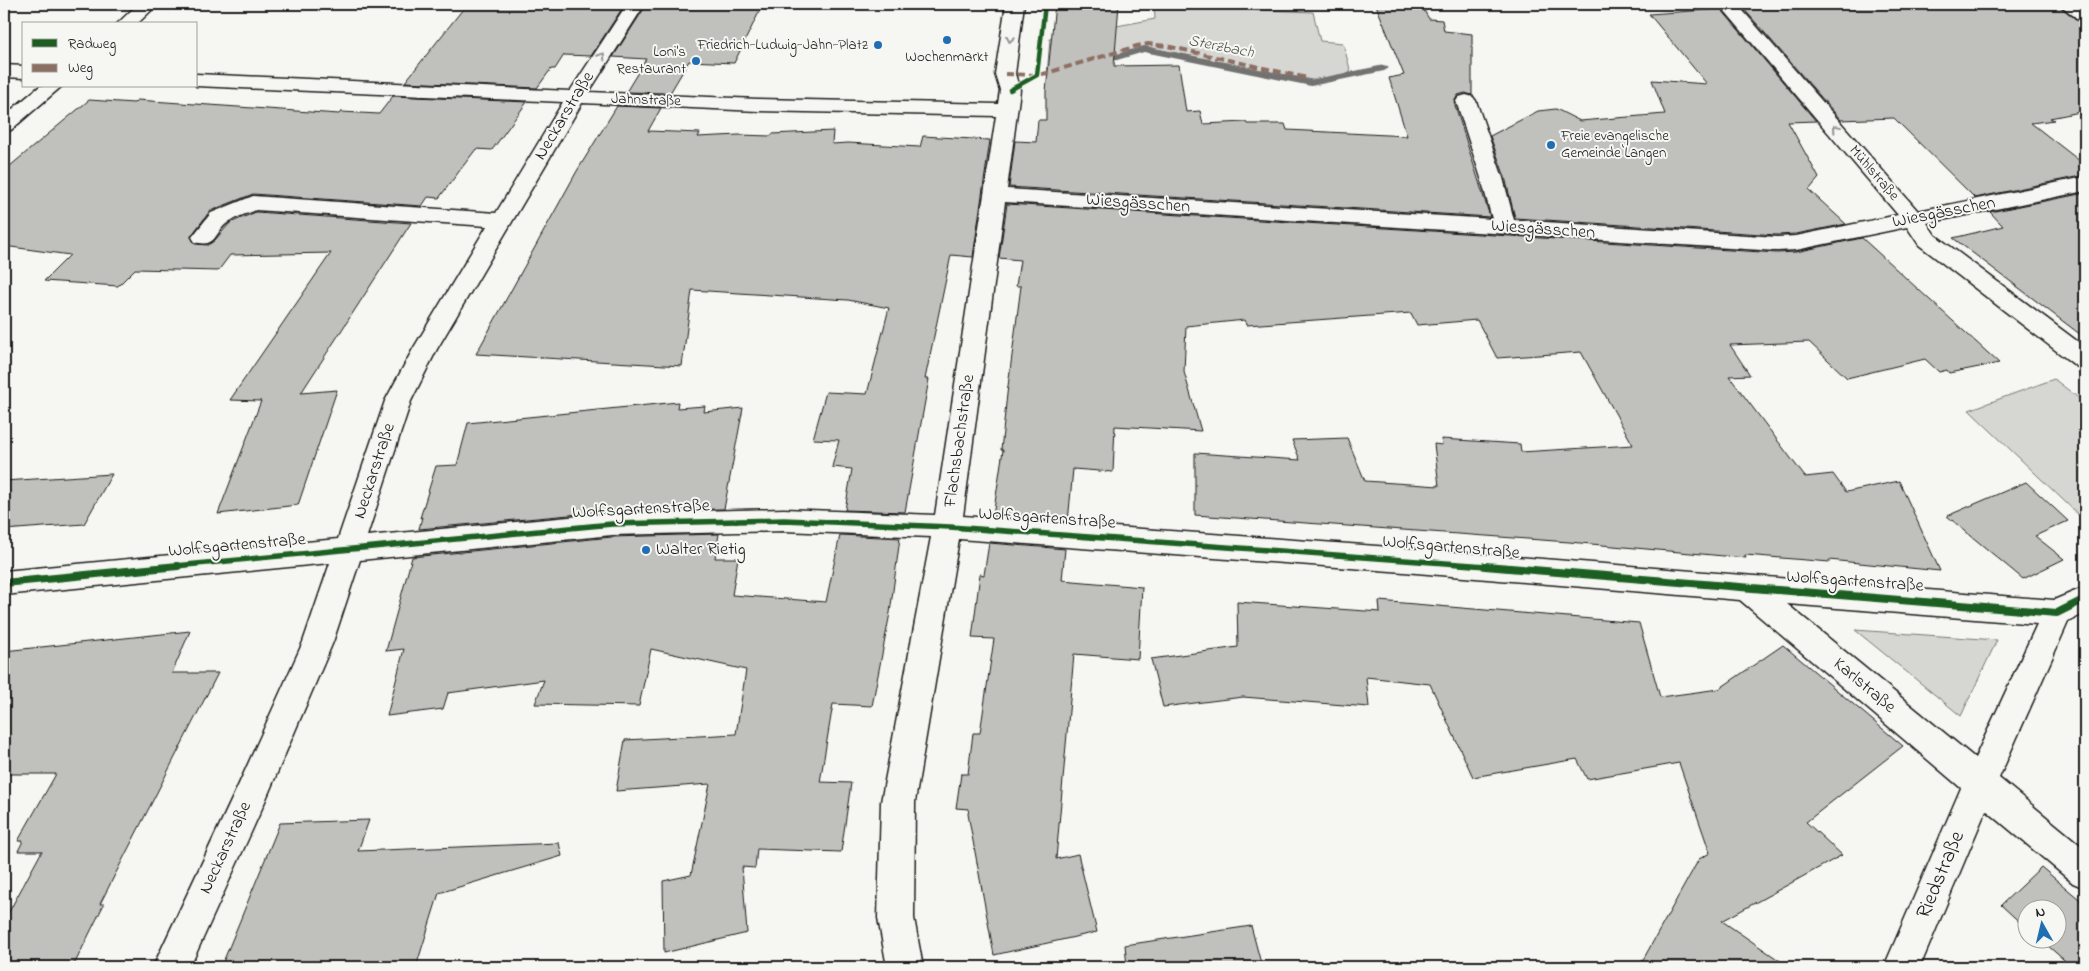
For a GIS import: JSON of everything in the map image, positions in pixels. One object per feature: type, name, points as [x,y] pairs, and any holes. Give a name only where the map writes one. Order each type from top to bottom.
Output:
[{"type":"street","points":[[128,22],[149,4]]},
{"type":"street","name":"Neckarstraße","points":[[171,967],[251,795],[318,642],[350,550],[384,438],[398,401],[425,348],[576,98],[636,4]]},
{"type":"street","name":"Flachsbachstraße","points":[[905,967],[896,918],[898,802],[947,528],[1010,90],[1005,74],[1015,4]]},
{"type":"street","name":"Mühlstraße","points":[[1728,4],[1905,209],[1927,240],[2085,360]]},
{"type":"street","points":[[2068,4],[2085,16]]},
{"type":"street","points":[[4,71],[22,72]]},
{"type":"street","name":"Jahnstraße","points":[[198,80],[758,105],[1007,110]]},
{"type":"street","points":[[4,126],[50,88]]},
{"type":"street","points":[[1466,101],[1492,178],[1506,228]]},
{"type":"street","name":"Wiesgässchen","points":[[995,194],[1777,244],[1796,243],[2085,184]]},
{"type":"street","points":[[203,237],[219,218],[252,203],[502,220]]},
{"type":"street","name":"Wolfsgartenstraße","points":[[4,583],[612,524],[807,520],[1401,558],[1748,589],[2057,613]]},
{"type":"street","name":"Karlstraße","points":[[1748,589],[2085,871]]},
{"type":"street","points":[[1980,784],[2057,613],[2085,599]]},
{"type":"street","name":"Riedstraße","points":[[1902,967],[1980,784]]},
{"type":"shaded area","points":[[1154,4],[1214,4],[1243,9],[1313,12],[1320,41],[1343,43],[1351,73],[1312,80],[1146,47],[1047,76],[1050,38],[1155,19]]},
{"type":"shaded area","points":[[2054,379],[2085,403],[2085,521],[1969,410]]},
{"type":"shaded area","points":[[1855,630],[1997,640],[1961,716]]},
{"type":"building","points":[[467,4],[625,4],[591,56],[564,55],[555,69],[551,69],[537,88],[405,82]]},
{"type":"building","points":[[647,4],[763,4],[734,63],[689,61],[670,93],[626,92],[646,59],[613,57]]},
{"type":"building","points":[[1055,4],[1119,4],[1114,66],[1179,65],[1186,112],[1200,111],[1203,124],[1246,122],[1247,124],[1285,124],[1287,130],[1407,136],[1389,78],[1404,75],[1376,5],[1421,5],[1429,19],[1442,20],[1444,31],[1472,34],[1472,95],[1465,93],[1458,95],[1454,102],[1490,217],[1009,187],[1015,141],[1036,142],[1038,120],[1046,120],[1046,91]]},
{"type":"building","points":[[1807,4],[2057,4],[2078,21],[2085,23],[2085,111],[2050,118],[2054,120],[2031,123],[2085,165],[2085,175],[1975,198],[1894,118],[1841,120],[1743,8]]},
{"type":"building","points":[[1721,9],[1816,121],[1788,122],[1819,178],[1809,190],[1846,224],[1796,234],[1777,235],[1515,218],[1505,177],[1490,136],[1538,111],[1556,109],[1580,121],[1665,114],[1652,80],[1707,84],[1649,14]]},
{"type":"building","points":[[393,96],[527,102],[492,150],[476,149],[439,198],[428,197],[422,206],[253,194],[210,211],[191,236],[195,244],[208,245],[230,223],[256,212],[411,223],[301,393],[337,390],[298,505],[218,514],[261,401],[230,400],[331,253],[230,255],[218,271],[135,269],[118,286],[44,281],[70,255],[4,246],[4,171],[89,100],[134,103],[137,100],[339,114],[341,112],[379,114]]},
{"type":"building","points":[[617,106],[661,108],[648,131],[700,133],[698,137],[771,136],[772,134],[833,131],[832,144],[848,143],[920,147],[923,136],[990,140],[973,257],[951,255],[925,379],[929,379],[905,512],[845,510],[852,469],[832,467],[839,440],[813,439],[826,392],[867,394],[889,308],[848,300],[692,290],[682,366],[476,354],[577,171]]},
{"type":"building","points":[[2085,193],[2085,338],[1953,238],[2003,226],[1990,212]]},
{"type":"building","points":[[1007,204],[1777,253],[1796,252],[1862,238],[1999,363],[1949,373],[1947,370],[1939,372],[1925,359],[1847,378],[1809,342],[1730,345],[1750,375],[1729,376],[1805,477],[1833,474],[1846,492],[1899,481],[1940,571],[1829,560],[1830,562],[1745,555],[1746,558],[1569,542],[1195,515],[1195,453],[1300,460],[1292,440],[1347,438],[1365,481],[1439,486],[1434,444],[1442,445],[1441,439],[1520,444],[1521,452],[1633,445],[1581,352],[1497,358],[1477,320],[1417,325],[1411,313],[1247,325],[1245,320],[1186,326],[1184,372],[1201,431],[1115,426],[1113,472],[1073,469],[1068,522],[993,516],[1003,450],[1001,450],[1007,394],[1021,286],[1016,286],[1020,260],[999,258]]},
{"type":"building","points":[[678,402],[677,408],[705,406],[704,412],[743,408],[724,509],[612,511],[419,529],[422,517],[420,518],[436,466],[457,465],[468,423]]},
{"type":"building","points":[[112,474],[84,524],[4,530],[4,481]]},
{"type":"building","points":[[2026,482],[2068,521],[2035,536],[2064,559],[2023,579],[1947,516]]},
{"type":"building","points":[[719,534],[715,558],[738,558],[732,595],[826,602],[840,535],[900,538],[890,613],[872,706],[833,704],[820,782],[851,783],[841,852],[757,849],[755,868],[742,867],[747,933],[664,953],[663,881],[691,875],[710,784],[616,791],[625,740],[736,734],[746,670],[651,649],[639,706],[535,704],[544,680],[448,693],[443,709],[387,716],[404,649],[386,651],[412,557],[612,537]]},
{"type":"building","points":[[989,543],[1065,549],[1062,580],[1142,587],[1138,659],[1074,654],[1056,859],[1078,854],[1097,932],[994,955],[968,814],[969,809],[956,808],[961,774],[968,774],[973,733],[980,733],[994,639],[972,638],[980,574],[984,575]]},
{"type":"building","points":[[1379,601],[1639,623],[1660,697],[1719,689],[1783,645],[1903,746],[1806,822],[1842,855],[1722,921],[1789,967],[1639,967],[1699,859],[1710,853],[1679,763],[1587,779],[1577,759],[1473,777],[1430,684],[1366,677],[1369,707],[1243,697],[1163,707],[1151,659],[1238,647],[1237,602],[1380,612]]},
{"type":"building","points":[[190,631],[172,673],[218,673],[100,904],[104,904],[73,967],[4,967],[4,921],[42,851],[18,851],[23,841],[18,841],[56,774],[4,774],[4,651]]},
{"type":"building","points":[[369,820],[358,851],[559,843],[562,856],[439,893],[416,967],[221,967],[280,823]]},
{"type":"building","points":[[2041,867],[2085,904],[2085,967],[2072,967],[2050,948],[2066,948],[2066,898],[2016,898],[2016,919],[2001,905]]},
{"type":"building","points":[[1251,926],[1262,967],[1127,967],[1125,945]]},
{"type":"waterway","name":"Sterzbach","points":[[1097,63],[1144,49],[1311,83],[1384,68]]},
{"type":"marked path","points":[[1005,74],[1037,75],[1047,73],[1148,44],[1167,46],[1307,78]]},
{"type":"cycle path","points":[[1010,90],[1037,75],[1045,4]]},
{"type":"cycle path","points":[[4,583],[612,524],[808,520],[950,527],[1513,568],[2057,613],[2085,599]]},
{"type":"place","name":"Wochenmarkt","points":[[947,40]]},
{"type":"place","name":"Friedrich-Ludwig-Jahn-Platz","points":[[878,45]]},
{"type":"place","name":"Loni's Restaurant","points":[[696,61]]},
{"type":"place","name":"Freie evangelische Gemeinde Langen","points":[[1551,145]]},
{"type":"place","name":"Walter Rietig","points":[[646,550]]}]
